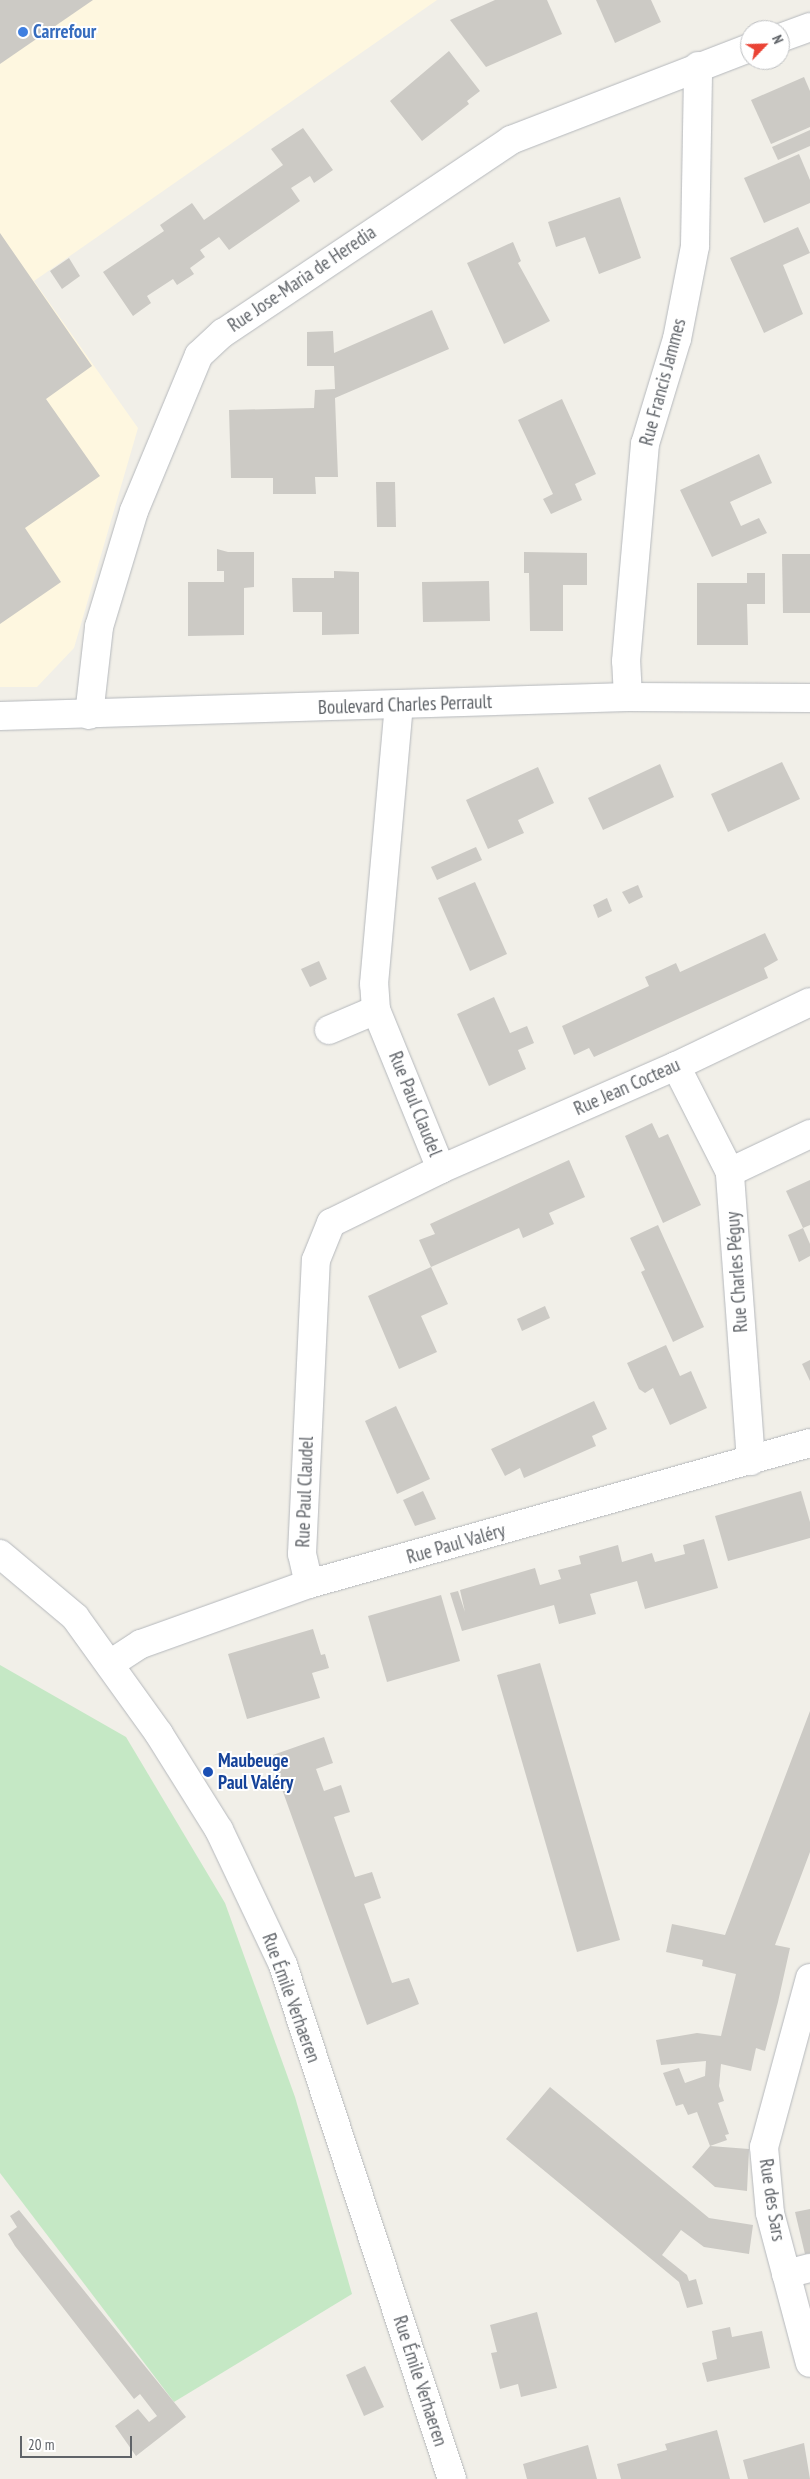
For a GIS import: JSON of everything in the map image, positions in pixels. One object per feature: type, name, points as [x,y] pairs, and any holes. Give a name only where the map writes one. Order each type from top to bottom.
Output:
[{"type":"street","points":[[790,34],[810,27]]},
{"type":"street","name":"Rue Jose-Maria de Heredia","points":[[89,715],[99,627],[134,511],[199,355],[223,333],[510,140],[698,66],[740,51]]},
{"type":"street","name":"Rue Francis Jammes","points":[[628,698],[626,661],[645,444],[677,340],[695,246],[698,66]]},
{"type":"street","name":"Boulevard Charles Perrault","points":[[0,716],[89,715],[628,698],[810,698]]},
{"type":"street","name":"Rue Paul Claudel","points":[[309,1584],[302,1554],[316,1260],[331,1223],[441,1169],[376,1010],[374,984],[400,705]]},
{"type":"street","name":"Rue Jean Cocteau","points":[[441,1169],[676,1066],[810,1002]]},
{"type":"street","points":[[329,1030],[376,1010]]},
{"type":"street","points":[[676,1066],[730,1172],[810,1134]]},
{"type":"street","name":"Rue Charles Péguy","points":[[730,1172],[751,1461]]},
{"type":"street","name":"Rue Paul Valéry","points":[[110,1664],[141,1644],[309,1584],[810,1443]]},
{"type":"street","name":"Rue Émile Verhaeren","points":[[0,1554],[74,1617],[110,1664],[219,1830],[283,1965],[452,2479]]},
{"type":"street","name":"Rue des Sars","points":[[810,1978],[764,2147],[770,2213],[798,2271],[810,2363]]},
{"type":"shaded area","points":[[0,0],[437,0],[34,281],[138,428],[74,648],[37,687],[0,687]]},
{"type":"green space","points":[[0,1665],[126,1737],[225,1903],[295,2097],[352,2294],[174,2402],[0,2173]]},
{"type":"building","name":"Carrefour","points":[[0,0],[93,0],[0,64]]},
{"type":"building","points":[[495,0],[547,0],[562,34],[486,67],[450,20]]},
{"type":"building","points":[[596,0],[651,0],[661,22],[615,43]]},
{"type":"building","points":[[449,51],[480,91],[467,101],[469,104],[422,141],[390,101]]},
{"type":"building","points":[[804,77],[810,91],[810,127],[771,144],[751,100]]},
{"type":"building","points":[[303,128],[333,170],[314,183],[310,176],[291,188],[300,201],[229,250],[219,237],[200,250],[205,257],[190,268],[194,274],[177,285],[173,279],[147,296],[151,303],[133,316],[103,272],[164,231],[160,225],[192,203],[204,220],[283,165],[271,149]]},
{"type":"building","points":[[810,130],[810,146],[778,160],[772,147]]},
{"type":"building","points":[[799,154],[810,180],[810,203],[764,223],[744,178]]},
{"type":"building","points":[[620,197],[641,258],[599,274],[585,237],[556,247],[548,222]]},
{"type":"building","points":[[798,227],[810,253],[783,265],[803,314],[764,333],[730,258]]},
{"type":"building","points":[[0,233],[92,366],[46,399],[100,476],[25,528],[61,582],[0,624]]},
{"type":"building","points":[[513,242],[521,261],[518,263],[550,321],[504,344],[467,263]]},
{"type":"building","points":[[69,258],[80,276],[62,289],[50,271]]},
{"type":"building","points":[[432,310],[449,349],[335,398],[338,477],[315,477],[316,494],[273,494],[273,478],[231,478],[229,410],[314,408],[315,390],[335,389],[334,366],[307,366],[307,332],[333,331],[334,353]]},
{"type":"building","points":[[562,399],[596,474],[575,484],[582,500],[551,514],[543,499],[553,494],[518,420]]},
{"type":"building","points":[[759,454],[772,483],[730,502],[741,526],[759,518],[767,533],[712,557],[680,490]]},
{"type":"building","points":[[376,482],[395,482],[396,527],[377,527]]},
{"type":"building","points":[[217,549],[228,552],[254,552],[254,587],[244,588],[244,635],[188,636],[188,582],[224,582],[224,571],[217,571]]},
{"type":"building","points":[[524,552],[587,553],[587,585],[563,585],[563,631],[530,631],[529,573],[524,573]]},
{"type":"building","points":[[782,554],[810,554],[810,613],[783,613]]},
{"type":"building","points":[[334,571],[359,572],[359,634],[322,635],[322,612],[293,612],[292,578],[334,578]]},
{"type":"building","points":[[747,573],[765,573],[765,604],[747,604],[748,645],[697,645],[697,583],[747,583]]},
{"type":"building","points":[[489,581],[490,621],[423,622],[422,582]]},
{"type":"building","points":[[782,762],[800,799],[728,832],[711,794]]},
{"type":"building","points":[[660,764],[674,797],[603,830],[588,798]]},
{"type":"building","points":[[538,767],[554,803],[518,820],[524,833],[488,849],[466,800]]},
{"type":"building","points":[[476,847],[482,860],[437,880],[431,867]]},
{"type":"building","points":[[475,882],[507,954],[470,971],[438,898]]},
{"type":"building","points":[[638,885],[643,897],[629,904],[622,892]]},
{"type":"building","points":[[607,898],[612,911],[598,918],[593,905]]},
{"type":"building","points":[[765,933],[778,960],[764,968],[768,978],[594,1057],[589,1048],[574,1055],[562,1026],[649,986],[645,977],[676,963],[680,972]]},
{"type":"building","points":[[319,961],[327,979],[310,987],[301,969]]},
{"type":"building","points":[[494,997],[510,1033],[527,1026],[534,1043],[518,1050],[526,1069],[489,1086],[457,1014]]},
{"type":"building","points":[[652,1123],[659,1138],[668,1134],[701,1205],[663,1223],[625,1136]]},
{"type":"building","points":[[569,1160],[585,1197],[549,1213],[554,1224],[523,1238],[519,1228],[431,1267],[419,1240],[435,1234],[430,1224]]},
{"type":"building","points":[[810,1180],[810,1225],[803,1228],[786,1191]]},
{"type":"building","points":[[658,1225],[704,1327],[673,1342],[641,1272],[645,1270],[630,1238]]},
{"type":"building","points":[[803,1228],[810,1244],[810,1256],[799,1262],[788,1235]]},
{"type":"building","points":[[431,1267],[448,1304],[421,1316],[437,1352],[399,1369],[368,1296]]},
{"type":"building","points":[[545,1306],[550,1318],[522,1331],[517,1319]]},
{"type":"building","points":[[666,1345],[680,1376],[691,1371],[707,1408],[670,1425],[653,1388],[645,1393],[639,1389],[627,1363]]},
{"type":"building","points":[[810,1360],[810,1381],[802,1364]]},
{"type":"building","points":[[594,1401],[607,1429],[592,1436],[596,1446],[524,1478],[520,1468],[505,1476],[491,1449]]},
{"type":"building","points":[[396,1406],[430,1479],[397,1494],[365,1421]]},
{"type":"building","points":[[423,1491],[436,1519],[415,1526],[403,1500]]},
{"type":"building","points":[[801,1491],[810,1522],[810,1538],[728,1561],[715,1516]]},
{"type":"building","points":[[704,1539],[718,1588],[645,1609],[637,1581],[590,1594],[596,1614],[559,1624],[554,1605],[462,1631],[450,1593],[458,1591],[465,1612],[460,1590],[535,1568],[540,1585],[561,1579],[558,1570],[581,1564],[579,1556],[618,1545],[622,1562],[652,1553],[655,1562],[685,1554],[683,1545]]},
{"type":"building","points":[[441,1595],[460,1661],[387,1682],[368,1616]]},
{"type":"building","points":[[313,1629],[321,1655],[325,1654],[329,1668],[312,1673],[320,1698],[247,1719],[228,1654]]},
{"type":"building","points":[[540,1663],[620,1940],[577,1952],[497,1675]]},
{"type":"building","points":[[810,1711],[810,1852],[775,1945],[790,1948],[778,2002],[765,2051],[756,2048],[751,2071],[721,2064],[719,2086],[724,2101],[718,2103],[729,2134],[725,2135],[727,2140],[710,2146],[697,2112],[688,2115],[683,2104],[676,2106],[663,2073],[679,2068],[685,2083],[705,2076],[706,2061],[661,2065],[656,2040],[697,2033],[721,2036],[736,1974],[702,1966],[703,1960],[666,1952],[672,1924],[725,1935]]},
{"type":"building","points":[[324,1737],[333,1763],[316,1769],[324,1791],[341,1785],[350,1812],[334,1817],[355,1877],[372,1872],[381,1898],[364,1904],[392,1983],[409,1978],[419,2004],[367,2025],[270,1756]]},
{"type":"building","points":[[550,2087],[709,2218],[753,2225],[749,2254],[704,2247],[681,2230],[662,2255],[687,2275],[689,2281],[696,2279],[703,2304],[687,2308],[679,2282],[506,2139]]},
{"type":"building","points":[[710,2146],[749,2149],[747,2191],[715,2187],[692,2167]]},
{"type":"building","points":[[810,2209],[810,2253],[805,2254],[795,2212]]},
{"type":"building","points":[[19,2210],[186,2417],[136,2456],[115,2426],[138,2409],[149,2422],[157,2416],[140,2394],[134,2399],[15,2246],[8,2234],[17,2227],[10,2216]]},
{"type":"building","points":[[537,2312],[557,2388],[521,2397],[518,2384],[500,2389],[491,2353],[497,2352],[490,2325]]},
{"type":"building","points":[[730,2327],[732,2337],[762,2331],[770,2368],[707,2382],[702,2363],[717,2359],[712,2331]]},
{"type":"building","points":[[365,2366],[384,2407],[364,2416],[346,2375]]},
{"type":"building","points":[[717,2430],[730,2479],[621,2479],[617,2464],[667,2450],[665,2444]]},
{"type":"building","points":[[804,2443],[810,2479],[748,2479],[743,2460]]},
{"type":"building","points":[[588,2445],[597,2479],[527,2479],[523,2464]]},
{"type":"place","name":"Carrefour","points":[[23,32]]},
{"type":"place","name":"Maubeuge Paul Valéry","points":[[208,1772]]}]
